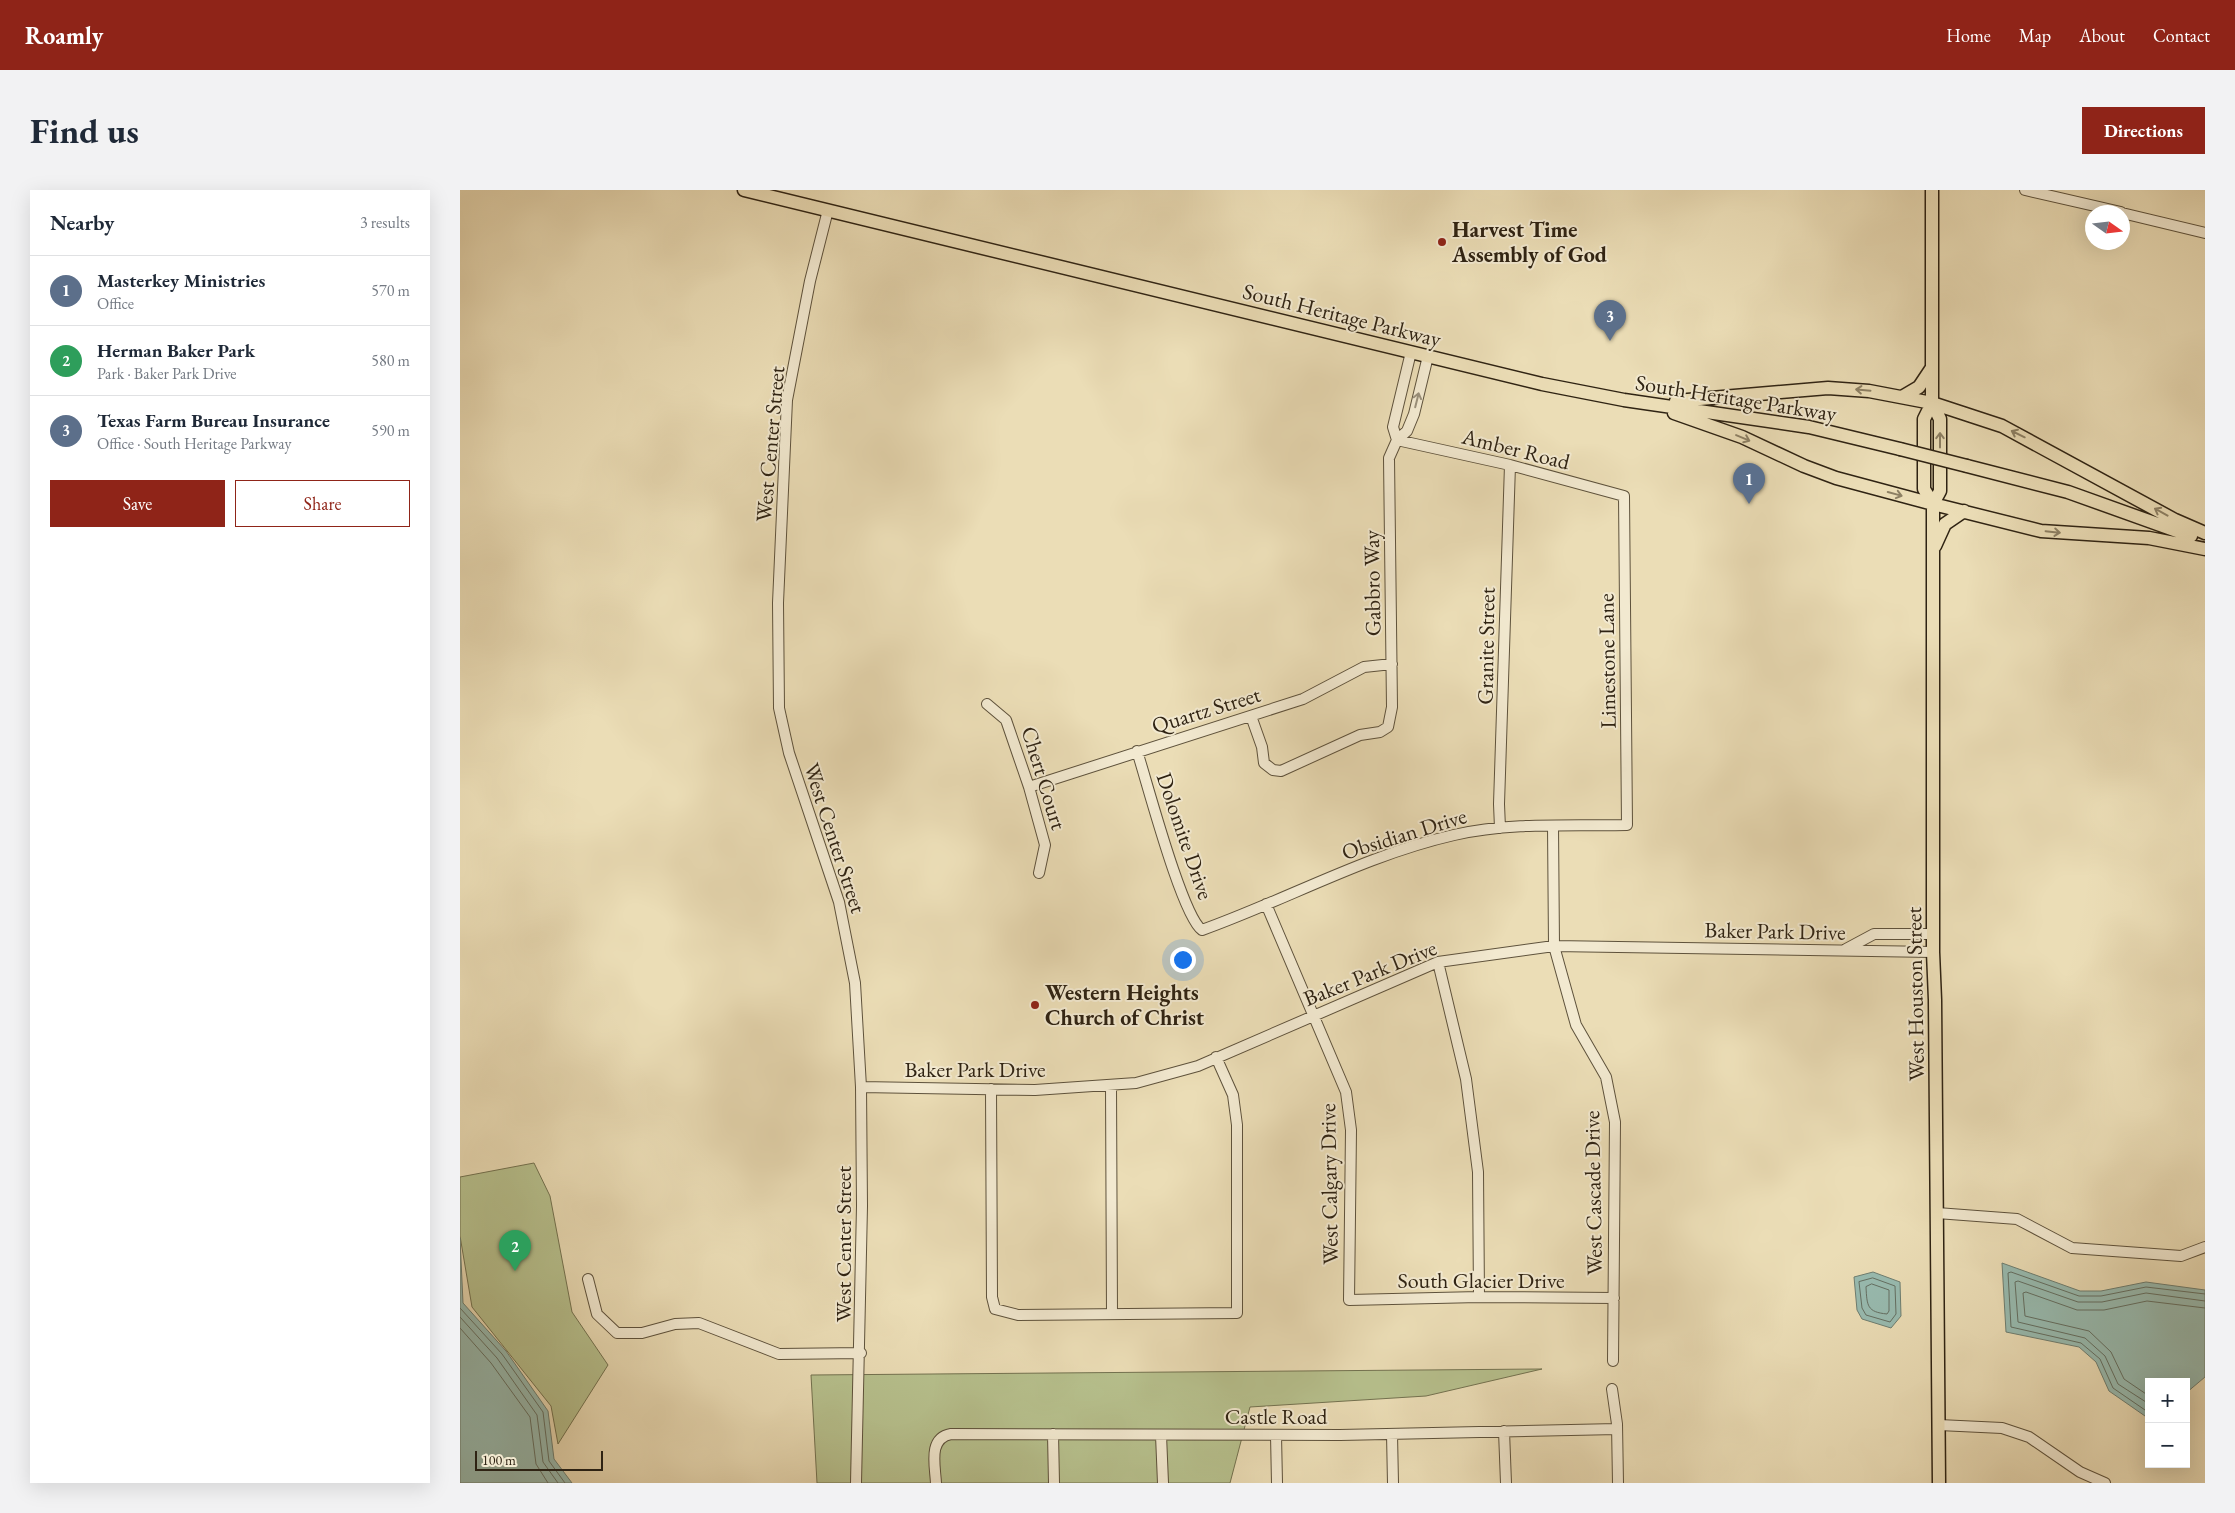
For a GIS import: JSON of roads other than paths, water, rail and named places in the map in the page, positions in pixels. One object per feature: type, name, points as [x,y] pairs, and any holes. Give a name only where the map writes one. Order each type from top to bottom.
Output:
[{"type":"main road","name":"South Heritage Parkway","points":[[744,190],[1542,384],[1624,400],[1809,427],[2068,492],[2205,541]]},
{"type":"main road","name":"West Houston Street","points":[[1932,190],[1932,404],[1924,419],[1924,489],[1933,504],[1933,952],[1940,1425],[1939,1483]]},
{"type":"main road","points":[[1902,397],[1919,387],[1931,369]]},
{"type":"main road","points":[[1624,400],[1688,401],[1828,388],[1869,391],[1902,397],[1932,404],[2002,426],[2175,520],[2205,533]]},
{"type":"main road","points":[[1624,400],[1680,414],[1710,425],[1836,478],[1933,504],[2041,531],[2149,538],[2205,549]]},
{"type":"main road","points":[[1933,550],[1945,524],[1964,511]]},
{"type":"street","points":[[2025,190],[2088,205]]},
{"type":"street","name":"West Center Street","points":[[828,210],[810,281],[787,400],[778,603],[779,708],[789,753],[839,902],[855,983],[861,1087],[860,1353],[856,1432],[856,1483]]},
{"type":"street","points":[[2130,215],[2205,233]]},
{"type":"street","name":"Gabbro Way","points":[[1398,440],[1393,427],[1411,352]]},
{"type":"street","name":"Gabbro Way","points":[[1251,716],[1262,747],[1264,763],[1273,770],[1281,771],[1360,735],[1380,732],[1388,727],[1392,707],[1389,458],[1398,440],[1407,431],[1414,414],[1428,356]]},
{"type":"street","name":"Amber Road","points":[[1398,440],[1510,466],[1624,496]]},
{"type":"street","name":"Granite Street","points":[[1500,828],[1499,804],[1510,466]]},
{"type":"street","name":"Limestone Lane","points":[[1624,496],[1627,825]]},
{"type":"street","name":"Quartz Street","points":[[1029,787],[1303,699],[1364,667],[1392,664]]},
{"type":"street","name":"Chert Court","points":[[986,704],[1006,720],[1029,787],[1045,845],[1039,873]]},
{"type":"street","name":"Dolomite Drive","points":[[1137,751],[1177,880],[1195,925],[1202,930]]},
{"type":"street","name":"Obsidian Drive","points":[[1202,930],[1347,870],[1454,835],[1500,828],[1627,825]]},
{"type":"street","name":"West Cascade Drive","points":[[1553,826],[1554,946],[1576,1025],[1606,1077],[1615,1122],[1613,1361]]},
{"type":"street","name":"West Calgary Drive","points":[[1266,904],[1346,1092],[1350,1120],[1349,1300]]},
{"type":"street","points":[[1844,950],[1874,934],[1933,934]]},
{"type":"street","name":"Baker Park Drive","points":[[861,1087],[1035,1090],[1136,1083],[1198,1066],[1438,962],[1554,946],[1933,952]]},
{"type":"street","points":[[1438,962],[1466,1079],[1478,1172],[1479,1298]]},
{"type":"street","points":[[991,1090],[992,1297],[995,1309],[1018,1315],[1237,1313],[1237,1125],[1233,1095],[1216,1057]]},
{"type":"street","points":[[1111,1085],[1112,1314]]},
{"type":"street","points":[[1937,1213],[2017,1219],[2072,1248],[2181,1256],[2205,1247]]},
{"type":"street","points":[[588,1279],[597,1314],[617,1333],[642,1333],[675,1324],[699,1323],[779,1354],[860,1353]]},
{"type":"street","name":"South Glacier Drive","points":[[1349,1300],[1614,1298]]},
{"type":"street","points":[[1612,1389],[1617,1429],[1618,1483]]},
{"type":"street","points":[[1940,1425],[2002,1428],[2029,1437],[2080,1472],[2105,1483]]},
{"type":"street","name":"Castle Road","points":[[936,1483],[935,1452],[937,1440],[951,1434],[1276,1435],[1617,1429]]},
{"type":"street","points":[[1504,1431],[1506,1483]]},
{"type":"street","points":[[1053,1434],[1054,1483]]},
{"type":"street","points":[[1392,1434],[1393,1483]]},
{"type":"street","points":[[1161,1435],[1163,1483]]},
{"type":"street","points":[[1276,1435],[1278,1483]]},
{"type":"water","points":[[460,1238],[463,1303],[506,1351],[548,1411],[554,1459],[572,1483],[460,1483]]},
{"type":"water","points":[[2002,1263],[2080,1291],[2101,1291],[2146,1282],[2205,1290],[2205,1377],[2190,1390],[2190,1378],[2145,1378],[2145,1416],[2109,1391],[2096,1362],[2079,1347],[2006,1332]]},
{"type":"water","points":[[1873,1272],[1900,1282],[1901,1316],[1891,1328],[1862,1319],[1857,1310],[1854,1277]]},
{"type":"place","name":"Harvest Time Assembly of God","points":[[1442,242]]},
{"type":"place","name":"Texas Farm Bureau Insurance","points":[[1610,341]]},
{"type":"place","name":"Masterkey Ministries","points":[[1749,504]]},
{"type":"place","name":"Western Heights Church of Christ","points":[[1035,1005]]},
{"type":"place","name":"Herman Baker Park","points":[[515,1271]]}]
